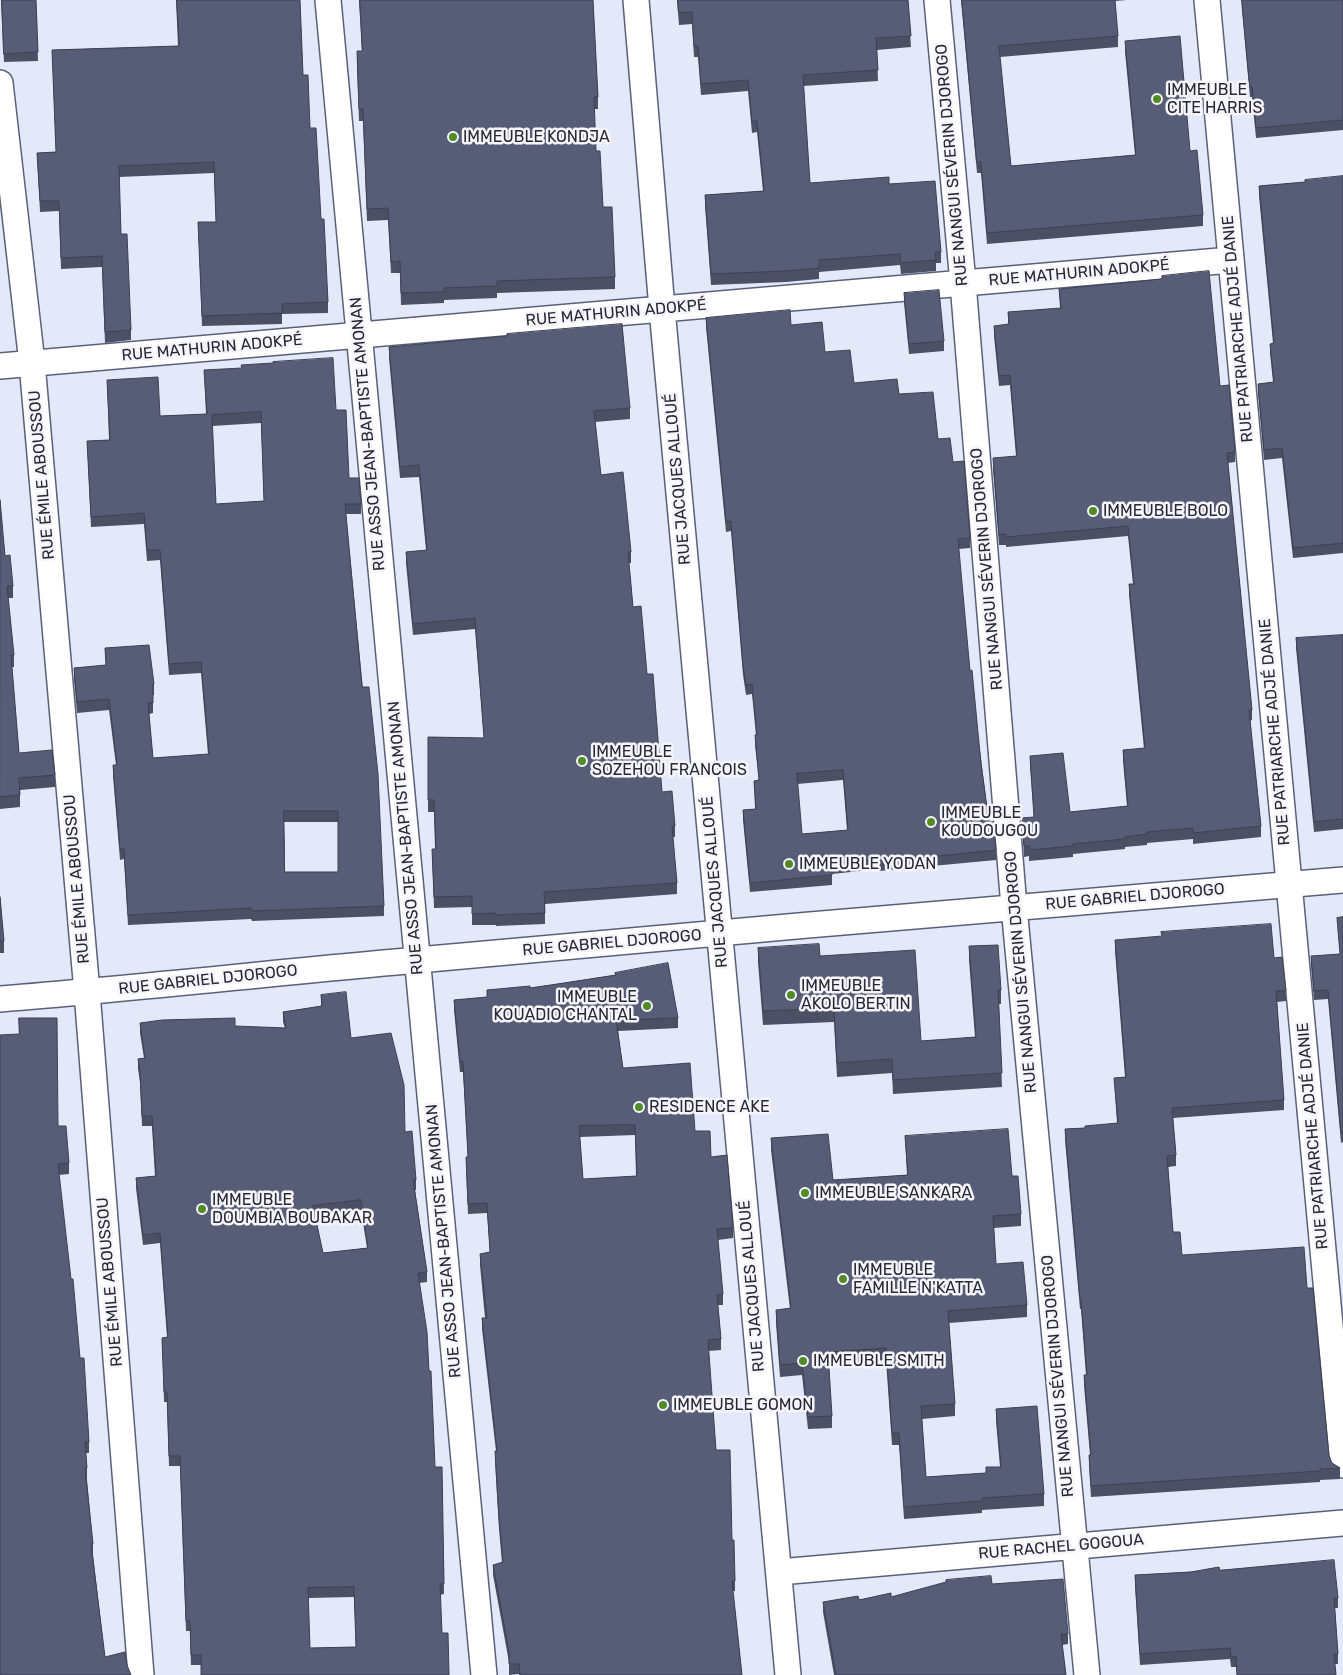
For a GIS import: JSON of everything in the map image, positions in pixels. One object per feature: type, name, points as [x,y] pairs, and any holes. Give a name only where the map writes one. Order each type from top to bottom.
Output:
[{"type":"street","name":"RUE ASSO JEAN-BAPTISTE AMONAN","points":[[328,0],[484,1675]]},
{"type":"street","name":"RUE JACQUES ALLOUÉ","points":[[636,0],[662,309],[788,1675]]},
{"type":"street","name":"RUE NANGUI SÉVERIN DJOROGO","points":[[937,0],[963,283],[1014,907],[1087,1675]]},
{"type":"street","name":"RUE PATRIARCHE ADJÉ DANIE","points":[[1207,0],[1343,1465]]},
{"type":"street","name":"RUE ÉMILE ABOUSSOU","points":[[0,83],[32,363],[87,992],[142,1675]]},
{"type":"street","name":"RUE MATHURIN ADOKPÉ","points":[[0,366],[1231,260]]},
{"type":"street","name":"RUE GABRIEL DJOROGO","points":[[0,999],[1014,907],[1343,880]]},
{"type":"street","name":"RUE RACHEL GOGOUA","points":[[779,1572],[1343,1523]]},
{"type":"building","points":[[2,0],[36,0],[38,52],[4,54]]},
{"type":"building","points":[[177,0],[300,0],[303,75],[308,75],[310,128],[316,128],[321,219],[324,219],[328,302],[282,304],[282,313],[202,316],[198,222],[216,222],[214,162],[119,166],[121,234],[127,234],[131,330],[105,332],[102,256],[61,258],[59,201],[40,201],[37,153],[56,152],[52,50],[179,46]]},
{"type":"building","points":[[360,0],[593,0],[598,97],[594,97],[596,151],[600,151],[603,207],[612,207],[615,277],[497,281],[497,286],[444,288],[444,292],[401,293],[400,261],[391,262],[388,208],[367,209],[363,109],[359,109],[357,51],[362,51]]},
{"type":"building","points":[[678,0],[908,0],[911,36],[876,38],[878,70],[803,75],[810,183],[889,177],[889,184],[935,181],[941,252],[935,252],[936,260],[901,263],[900,254],[819,260],[819,268],[711,274],[705,195],[764,191],[757,121],[752,121],[748,80],[701,84],[698,46],[694,46],[692,12],[679,13]]},
{"type":"building","points":[[962,0],[1115,0],[1118,36],[999,46],[1011,166],[1136,155],[1125,41],[1180,36],[1190,151],[1197,150],[1203,215],[987,233],[981,162],[977,162]]},
{"type":"building","points":[[1242,0],[1343,0],[1343,120],[1256,128],[1252,87],[1250,87]]},
{"type":"building","points":[[1343,176],[1343,543],[1293,548],[1282,448],[1264,450],[1258,384],[1274,382],[1270,344],[1274,343],[1259,186]]},
{"type":"building","points":[[1209,271],[1220,386],[1229,385],[1235,452],[1227,453],[1252,710],[1249,710],[1261,826],[1193,833],[1193,828],[1147,832],[1147,834],[1125,837],[1125,839],[1029,850],[1029,846],[1024,846],[1022,818],[1034,817],[1030,756],[1063,753],[1070,812],[1128,806],[1123,750],[1145,748],[1129,584],[1134,584],[1128,526],[1006,537],[1006,534],[999,535],[993,458],[1017,456],[1010,375],[999,376],[994,326],[1009,324],[1008,312],[1061,308],[1059,289],[1162,279],[1162,276]]},
{"type":"building","points":[[939,290],[944,341],[909,344],[904,293]]},
{"type":"building","points":[[790,310],[791,325],[822,322],[825,352],[850,350],[854,383],[897,379],[899,394],[933,392],[938,439],[950,438],[953,462],[964,461],[970,538],[958,539],[981,764],[989,822],[993,822],[996,850],[879,862],[879,859],[831,864],[832,875],[750,883],[743,810],[756,809],[754,781],[759,780],[755,735],[757,735],[752,684],[746,685],[743,665],[731,521],[726,522],[706,318]],"holes":[[[843,770],[848,830],[802,834],[797,774]]]},
{"type":"building","points":[[622,324],[630,408],[594,411],[601,475],[623,472],[631,552],[628,552],[633,607],[641,606],[647,674],[653,674],[662,792],[672,791],[675,826],[672,826],[677,883],[544,892],[545,913],[472,914],[472,896],[434,897],[432,849],[436,849],[434,800],[428,800],[428,737],[484,738],[475,618],[413,624],[406,552],[427,550],[419,465],[400,467],[389,347]]},
{"type":"building","points":[[333,358],[336,410],[346,410],[349,478],[359,478],[361,504],[345,504],[362,687],[369,687],[378,774],[384,906],[252,911],[251,908],[128,915],[124,849],[120,849],[113,765],[117,765],[109,699],[77,702],[74,668],[106,665],[105,648],[149,645],[154,684],[153,703],[148,703],[153,758],[209,754],[201,662],[169,664],[160,550],[147,550],[144,513],[91,517],[87,441],[110,440],[107,380],[158,377],[160,416],[207,414],[204,370],[242,368],[241,365]],"holes":[[[261,412],[264,501],[216,504],[212,415]],[[284,811],[338,811],[338,872],[285,872]]]},
{"type":"building","points":[[0,500],[5,556],[10,555],[13,586],[7,586],[14,655],[11,655],[19,753],[52,750],[55,775],[19,778],[20,795],[0,797]]},
{"type":"building","points":[[1343,635],[1343,819],[1314,822],[1296,638]]},
{"type":"building","points":[[0,897],[4,941],[0,941]]},
{"type":"building","points":[[1343,917],[1343,1133],[1341,1133],[1328,990],[1314,991],[1311,956],[1340,954],[1337,918]]},
{"type":"building","points":[[1271,924],[1274,958],[1282,957],[1286,991],[1276,991],[1284,1100],[1172,1108],[1176,1155],[1167,1156],[1173,1232],[1180,1232],[1182,1255],[1304,1247],[1307,1288],[1313,1288],[1329,1456],[1332,1463],[1340,1468],[1320,1469],[1320,1471],[1091,1486],[1089,1455],[1091,1455],[1084,1375],[1087,1375],[1065,1129],[1118,1123],[1114,1078],[1126,1077],[1115,940],[1162,936],[1161,932]]},
{"type":"building","points":[[819,944],[820,956],[915,950],[921,1041],[976,1037],[969,946],[998,945],[1001,990],[998,990],[1002,1073],[893,1080],[892,1059],[837,1063],[834,1008],[763,1011],[758,948]]},
{"type":"building","points":[[668,963],[678,1018],[616,1020],[623,1068],[690,1063],[695,1131],[710,1131],[711,1157],[727,1155],[733,1228],[717,1229],[723,1294],[717,1295],[721,1339],[708,1340],[716,1450],[730,1450],[735,1581],[732,1581],[742,1675],[520,1675],[519,1664],[509,1664],[509,1652],[493,1565],[503,1562],[495,1451],[497,1451],[482,1318],[487,1318],[480,1254],[490,1252],[487,1203],[468,1204],[466,1157],[468,1157],[463,1061],[460,1062],[454,1000],[487,997],[487,990],[530,986],[530,988],[616,975],[615,973]],"holes":[[[635,1125],[637,1176],[583,1179],[579,1126]]]},
{"type":"building","points":[[346,992],[351,1038],[391,1033],[404,1085],[405,1132],[412,1131],[416,1180],[413,1180],[427,1272],[418,1273],[427,1332],[429,1371],[431,1371],[435,1467],[442,1467],[444,1584],[440,1584],[442,1633],[448,1633],[449,1675],[201,1675],[201,1655],[191,1655],[190,1621],[186,1621],[180,1456],[169,1456],[167,1392],[164,1392],[162,1338],[168,1337],[160,1233],[143,1235],[136,1178],[156,1176],[152,1116],[142,1116],[138,1059],[145,1058],[140,1023],[162,1020],[235,1018],[235,1026],[286,1028],[283,1012],[322,1006],[321,995]],"holes":[[[361,1200],[368,1248],[323,1253],[313,1206]],[[354,1587],[356,1647],[310,1648],[308,1588]]]},
{"type":"building","points":[[19,1018],[57,1018],[58,1126],[66,1126],[69,1163],[58,1164],[71,1279],[73,1279],[80,1358],[84,1358],[89,1442],[85,1442],[87,1468],[85,1468],[93,1544],[91,1544],[105,1657],[125,1652],[131,1675],[0,1675],[0,1035],[19,1034]]},
{"type":"building","points":[[1008,1129],[1012,1176],[1018,1176],[1021,1214],[993,1216],[996,1264],[1023,1262],[1027,1305],[948,1311],[955,1404],[921,1406],[926,1477],[986,1473],[986,1467],[1001,1467],[996,1409],[1037,1406],[1044,1494],[982,1498],[982,1501],[904,1507],[899,1433],[892,1433],[886,1348],[828,1352],[832,1416],[808,1417],[802,1363],[780,1365],[776,1310],[791,1308],[771,1138],[828,1134],[833,1180],[908,1175],[905,1136]]},
{"type":"building","points":[[1334,1560],[1338,1598],[1334,1598],[1338,1654],[1334,1654],[1336,1675],[1237,1675],[1236,1656],[1231,1657],[1230,1648],[1140,1654],[1135,1575],[1191,1572],[1219,1567],[1220,1570]]},
{"type":"building","points":[[991,1576],[992,1584],[1063,1579],[1068,1634],[1061,1634],[1066,1675],[836,1675],[823,1602],[858,1596],[859,1600],[891,1593],[891,1597],[946,1582],[946,1580]]},
{"type":"place","name":"IMMEUBLE CITE HARRIS","points":[[1157,99]]},
{"type":"place","name":"IMMEUBLE KONDJA","points":[[453,137]]},
{"type":"place","name":"IMMEUBLE BOLO","points":[[1093,511]]},
{"type":"place","name":"IMMEUBLE SOZEHOU FRANCOIS","points":[[582,761]]},
{"type":"place","name":"IMMEUBLE KOUDOUGOU","points":[[931,822]]},
{"type":"place","name":"IMMEUBLE YODAN","points":[[789,864]]},
{"type":"place","name":"IMMEUBLE AKOLO BERTIN","points":[[791,995]]},
{"type":"place","name":"IMMEUBLE KOUADIO CHANTAL","points":[[647,1006]]},
{"type":"place","name":"RESIDENCE AKE","points":[[639,1107]]},
{"type":"place","name":"IMMEUBLE SANKARA","points":[[805,1193]]},
{"type":"place","name":"IMMEUBLE DOUMBIA BOUBAKAR","points":[[202,1209]]},
{"type":"place","name":"IMMEUBLE FAMILLE N'KATTA","points":[[843,1279]]},
{"type":"place","name":"IMMEUBLE SMITH","points":[[803,1361]]},
{"type":"place","name":"IMMEUBLE GOMON","points":[[663,1405]]}]
